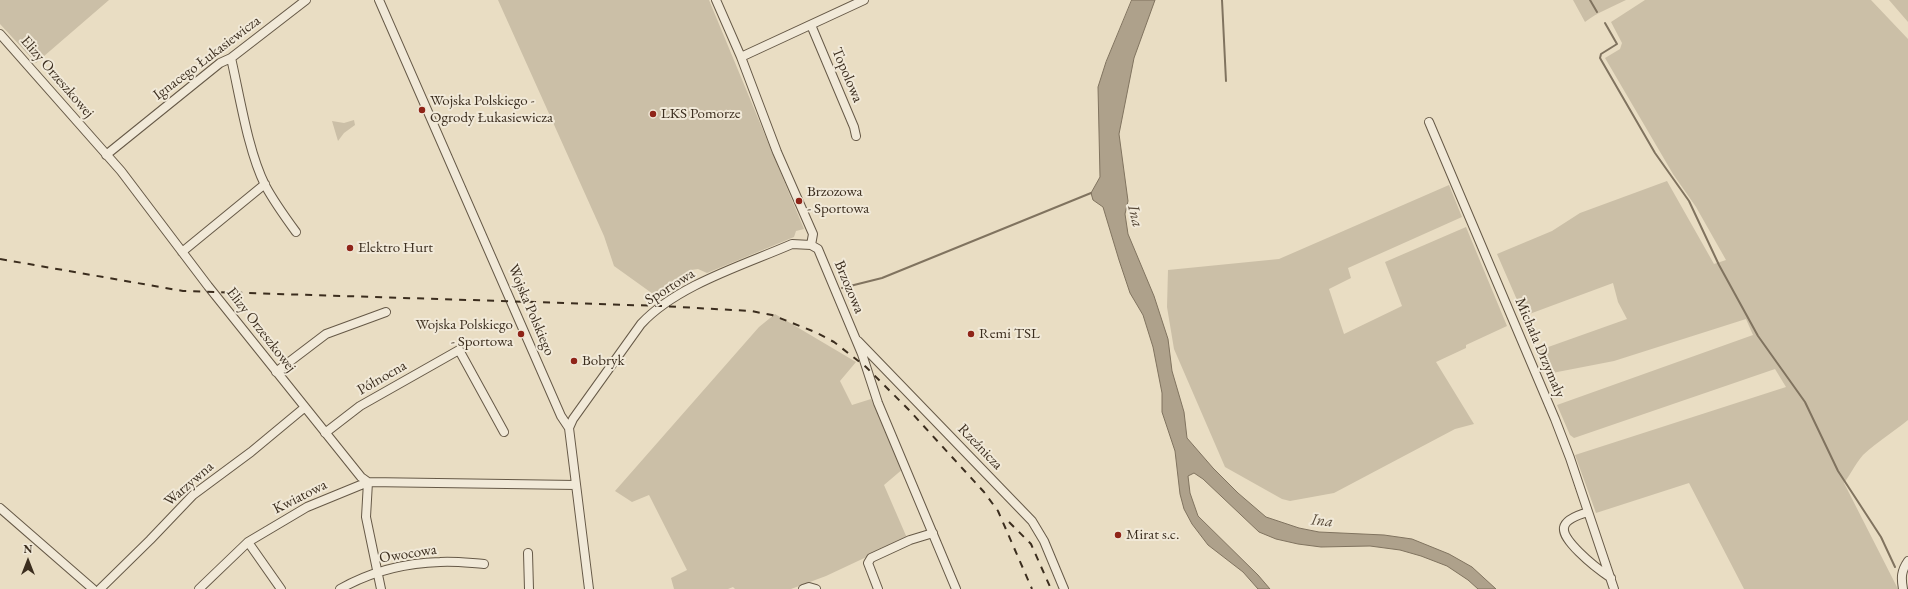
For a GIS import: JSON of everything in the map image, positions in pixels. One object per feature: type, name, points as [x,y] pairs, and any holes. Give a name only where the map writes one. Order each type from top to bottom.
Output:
[{"type":"street","name":"Ignacego Łukasiewicza","points":[[106,155],[220,63],[231,58],[306,0]]},
{"type":"street","name":"Wojska Polskiego","points":[[379,0],[561,416],[569,428],[589,589]]},
{"type":"street","name":"Brzozowa","points":[[716,0],[741,57],[774,145],[813,234],[812,245],[818,249],[855,338],[878,403],[956,589]]},
{"type":"street","points":[[741,57],[864,0]]},
{"type":"street","name":"Topolowa","points":[[811,25],[854,127],[856,136]]},
{"type":"street","name":"Elizy Orzeszkowej","points":[[0,34],[106,155],[304,408],[361,477],[368,482]]},
{"type":"street","points":[[231,58],[254,156],[265,184],[277,206],[296,232]]},
{"type":"street","name":"Michała Drzymały","points":[[1429,122],[1555,419],[1570,458],[1614,589]]},
{"type":"street","points":[[182,252],[265,184]]},
{"type":"street","name":"Sportowa","points":[[569,428],[573,419],[641,324],[651,314],[680,293],[792,244],[812,245]]},
{"type":"street","points":[[276,372],[326,334],[386,312]]},
{"type":"street","name":"Rzeźnicza","points":[[855,338],[1032,521],[1044,541],[1064,589]]},
{"type":"street","name":"Północna","points":[[325,433],[360,406],[459,350],[504,432]]},
{"type":"street","name":"Warzywna","points":[[100,589],[193,495],[251,452],[304,408]]},
{"type":"street","points":[[381,589],[366,517],[368,482],[576,485]]},
{"type":"street","name":"Kwiatowa","points":[[199,589],[248,542],[307,507],[368,482]]},
{"type":"street","points":[[0,508],[93,589]]},
{"type":"street","points":[[1588,512],[1569,519],[1565,525],[1564,533],[1570,543],[1582,555],[1611,578]]},
{"type":"street","points":[[878,589],[868,563],[871,558],[910,540],[933,533]]},
{"type":"street","points":[[248,542],[281,589]]},
{"type":"street","points":[[528,553],[528,589]]},
{"type":"street","points":[[1903,589],[1901,578],[1908,561]]},
{"type":"street","name":"Owocowa","points":[[340,589],[377,573],[413,565],[441,562],[484,564]]},
{"type":"street","points":[[803,589],[809,587],[816,589]]},
{"type":"shaded area","points":[[0,0],[109,0],[36,63],[0,24]]},
{"type":"shaded area","name":"LKS Pomorze","points":[[498,0],[709,0],[804,229],[796,231],[794,237],[707,273],[698,269],[691,270],[680,288],[660,299],[614,266],[604,236]]},
{"type":"shaded area","points":[[1132,0],[1155,0],[1134,58],[1119,134],[1128,201],[1125,214],[1128,234],[1154,296],[1168,339],[1172,371],[1184,412],[1187,438],[1213,468],[1238,493],[1266,517],[1299,528],[1319,532],[1384,535],[1412,539],[1449,554],[1472,567],[1496,589],[1478,589],[1468,580],[1447,566],[1400,550],[1370,546],[1321,547],[1276,539],[1259,532],[1203,479],[1194,473],[1188,476],[1190,493],[1198,516],[1258,575],[1270,589],[1258,589],[1243,572],[1208,545],[1192,524],[1184,509],[1180,494],[1175,451],[1162,412],[1162,393],[1153,347],[1143,315],[1130,293],[1103,207],[1093,200],[1091,193],[1100,177],[1098,87],[1106,62]]},
{"type":"shaded area","points":[[1573,0],[1626,0],[1600,12],[1585,22]]},
{"type":"shaded area","points":[[1645,0],[1871,0],[1908,39],[1908,420],[1863,455],[1844,483],[1898,589],[1744,589],[1689,483],[1596,513],[1575,455],[1786,387],[1775,369],[1574,438],[1570,435],[1557,405],[1753,335],[1746,319],[1614,361],[1547,374],[1537,351],[1627,319],[1618,302],[1613,283],[1524,316],[1497,254],[1552,231],[1580,213],[1667,181],[1714,264],[1726,260],[1696,207],[1673,174],[1605,58],[1620,49],[1622,43],[1611,22]]},
{"type":"shaded area","points":[[1889,0],[1908,0],[1908,22]]},
{"type":"shaded area","points":[[354,120],[355,125],[344,133],[338,141],[332,121],[344,123]]},
{"type":"shaded area","points":[[1449,185],[1462,217],[1348,268],[1351,278],[1329,289],[1344,334],[1402,306],[1385,262],[1466,227],[1507,326],[1466,345],[1466,348],[1436,362],[1474,424],[1455,429],[1334,493],[1290,501],[1282,499],[1225,467],[1174,349],[1167,307],[1168,270],[1279,259]]},
{"type":"shaded area","points":[[775,314],[856,362],[840,381],[852,405],[871,399],[904,468],[884,485],[907,538],[826,576],[791,589],[735,589],[733,587],[728,589],[674,589],[671,578],[687,570],[649,495],[632,502],[615,491],[759,327]]},
{"type":"waterway","points":[[1222,0],[1226,81]]},
{"type":"waterway","points":[[1590,0],[1597,12]]},
{"type":"waterway","points":[[1605,23],[1617,44],[1601,54],[1600,58],[1655,153],[1689,201],[1719,265],[1758,336],[1805,402],[1838,471],[1881,537],[1895,567]]},
{"type":"waterway","points":[[842,288],[882,278],[1091,193]]},
{"type":"railway","points":[[0,259],[183,291],[661,306],[751,311],[772,315],[815,332],[834,342],[866,367],[909,410],[984,492],[998,511],[1032,589]]},
{"type":"railway","points":[[1009,522],[1031,544],[1051,589]]},
{"type":"place","name":"Wojska Polskiego - Ogrody Łukasiewicza","points":[[422,110]]},
{"type":"place","name":"LKS Pomorze","points":[[653,114]]},
{"type":"place","name":"Brzozowa - Sportowa","points":[[799,201]]},
{"type":"place","name":"Elektro Hurt","points":[[350,248]]},
{"type":"place","name":"Wojska Polskiego - Sportowa","points":[[521,334]]},
{"type":"place","name":"Remi TSL","points":[[971,334]]},
{"type":"place","name":"Bobryk","points":[[574,361]]},
{"type":"place","name":"Mirat s.c.","points":[[1118,535]]},
{"type":"water label","name":"Ina","points":[[1135,216]]},
{"type":"water label","name":"Ina","points":[[1322,521]]}]
